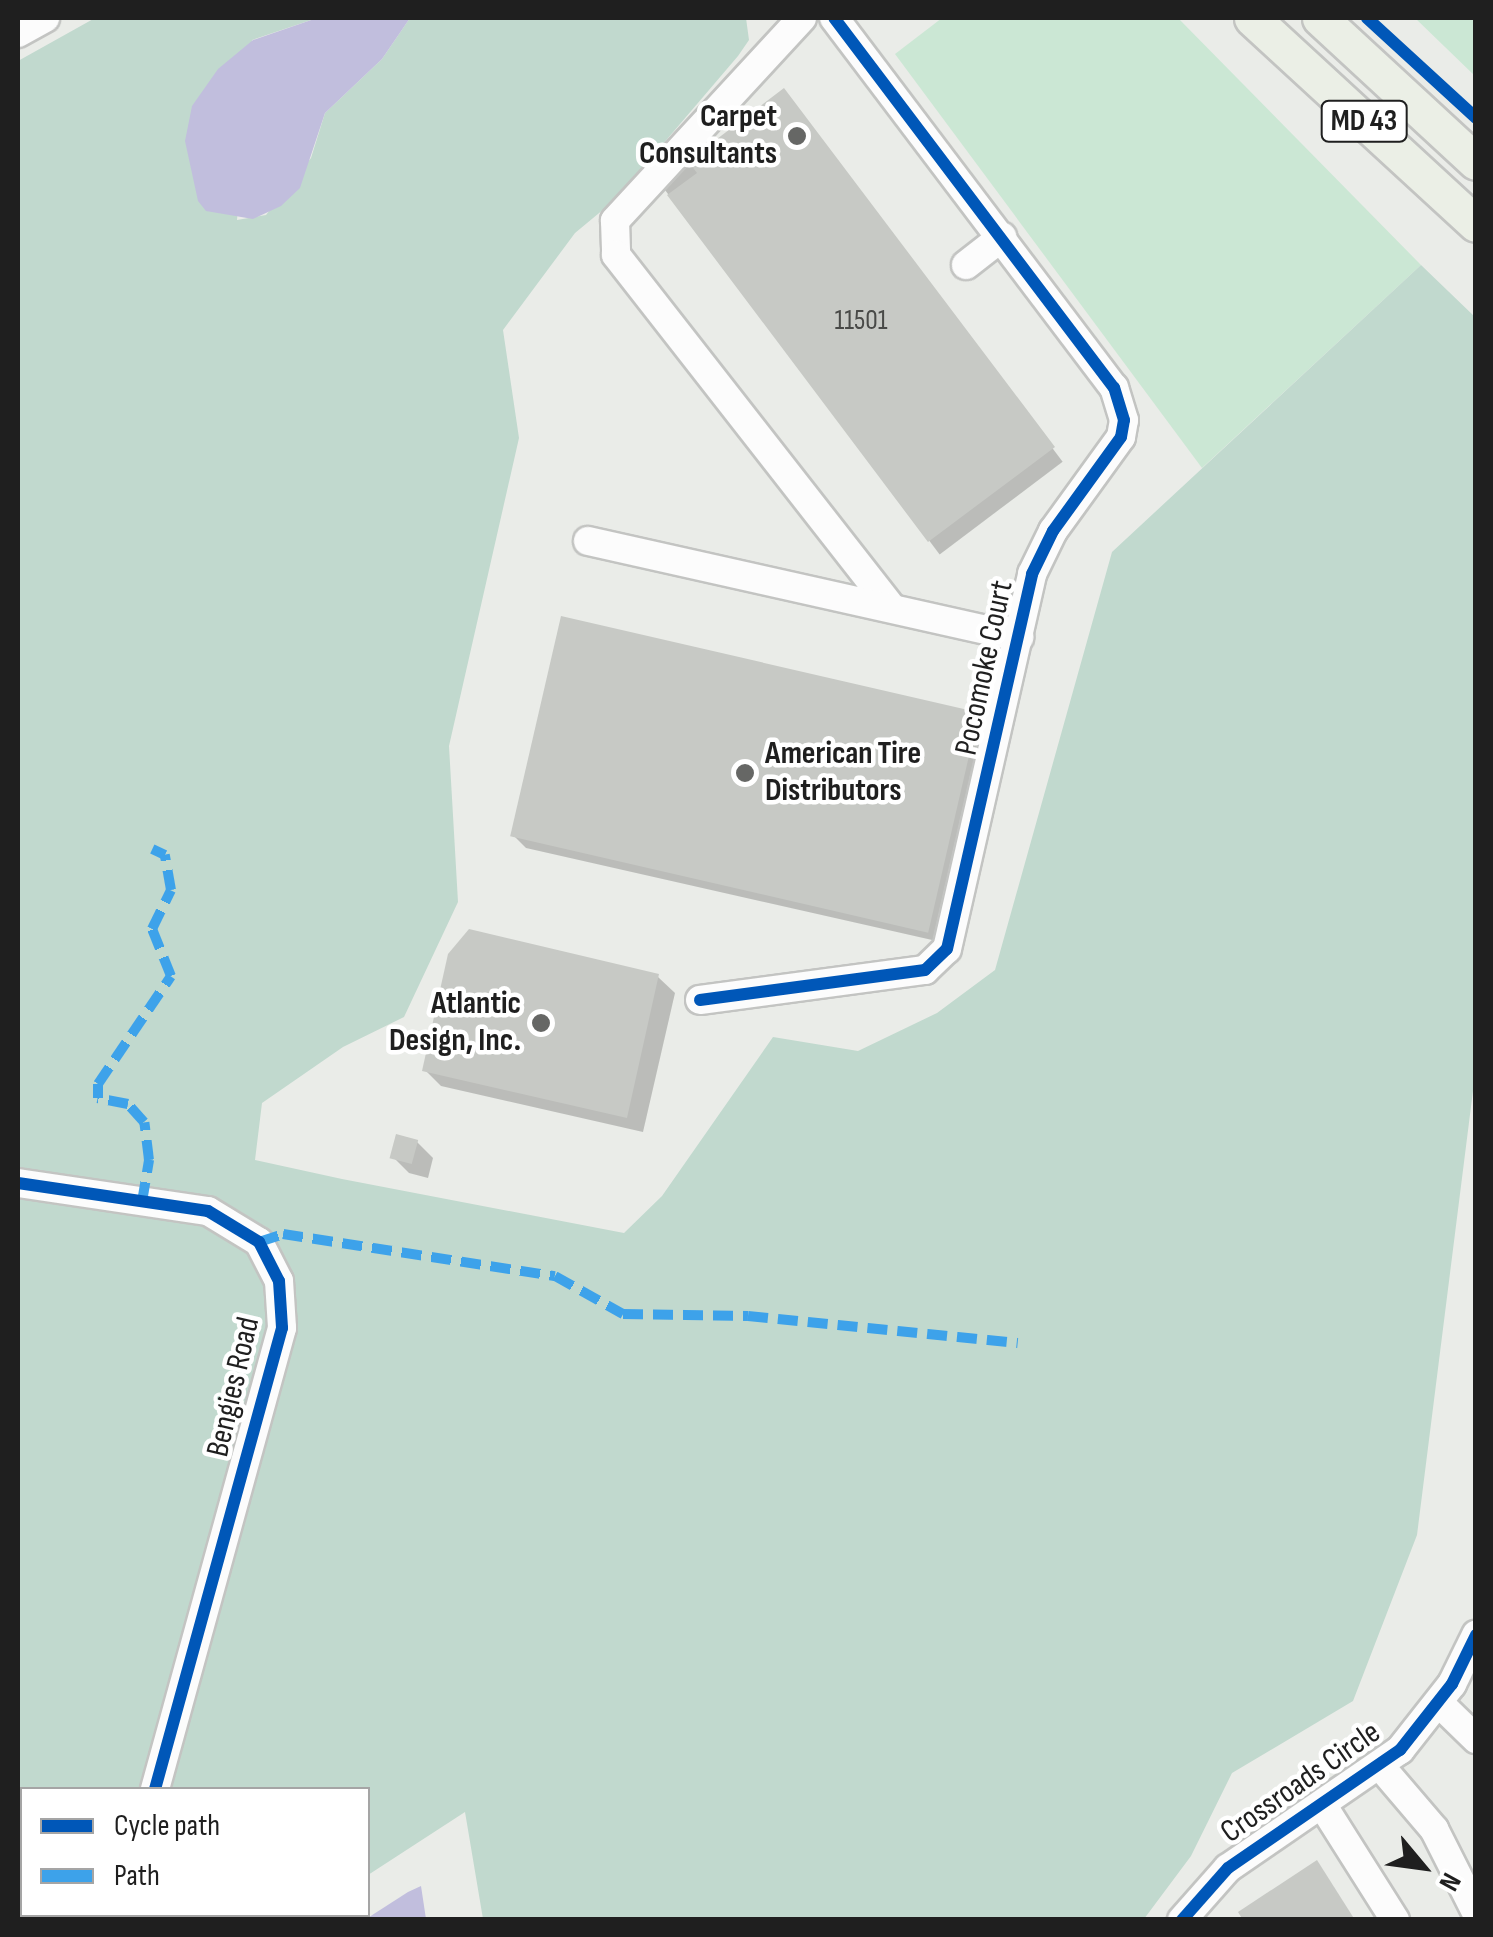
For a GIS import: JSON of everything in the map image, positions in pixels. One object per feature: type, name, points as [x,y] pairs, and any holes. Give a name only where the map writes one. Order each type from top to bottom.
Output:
[{"type":"main road","name":"MD 43","points":[[1252,18],[1476,224]]},
{"type":"main road","name":"MD 43","points":[[1320,18],[1476,162]]},
{"type":"street","points":[[18,33],[45,18]]},
{"type":"street","points":[[802,18],[615,222],[616,255],[890,606]]},
{"type":"street","name":"Pocomoke Court","points":[[700,1000],[924,970],[938,960],[960,913],[1032,574],[1052,531],[1121,437],[1124,420],[1114,388],[834,18]]},
{"type":"street","points":[[966,264],[1002,237]]},
{"type":"street","points":[[588,541],[1019,637]]},
{"type":"street","name":"Bengies Road","points":[[18,1183],[208,1211],[259,1242],[279,1281],[282,1328],[156,1787]]},
{"type":"street","name":"Crossroads Circle","points":[[1182,1920],[1228,1868],[1381,1767],[1439,1704],[1476,1635]]},
{"type":"street","points":[[1439,1704],[1476,1740]]},
{"type":"street","points":[[1381,1767],[1434,1829],[1476,1912]]},
{"type":"street","points":[[1323,1806],[1395,1920]]},
{"type":"green space","points":[[95,18],[317,18],[252,40],[237,220],[266,215],[311,158],[325,113],[382,59],[410,18],[746,18],[749,40],[738,56],[616,199],[575,233],[503,330],[519,438],[449,746],[458,902],[404,1017],[343,1047],[262,1103],[255,1160],[624,1233],[662,1196],[773,1037],[858,1051],[937,1013],[995,970],[1112,552],[1421,265],[1475,317],[1476,1067],[1417,1535],[1353,1701],[1232,1773],[1191,1856],[1144,1919],[483,1919],[465,1812],[370,1874],[370,1787],[20,1787],[20,1917],[162,1917],[18,1919],[18,61]]},
{"type":"green space","points":[[942,18],[1178,18],[1421,265],[1202,468],[895,54]]},
{"type":"green space","points":[[1415,18],[1475,18],[1475,76]]},
{"type":"shaded area","points":[[317,18],[410,18],[382,59],[325,113],[300,188],[281,206],[253,219],[206,211],[198,201],[185,141],[192,106],[218,69],[253,40]]},
{"type":"shaded area","points":[[421,1886],[426,1919],[366,1919],[370,1917]]},
{"type":"building","points":[[784,88],[1055,447],[928,542],[667,195],[697,173],[688,161]]},
{"type":"building","name":"American Tire Distributors","points":[[561,616],[979,713],[928,933],[510,836]]},
{"type":"building","name":"Atlantic Design, Inc.","points":[[469,929],[659,974],[627,1118],[422,1071],[448,954]]},
{"type":"building","points":[[396,1134],[418,1140],[412,1164],[390,1158]]},
{"type":"building","points":[[1317,1860],[1355,1920],[1243,1920],[1238,1912]]},
{"type":"marked path","points":[[142,1202],[149,1160],[144,1122],[128,1104],[98,1098],[98,1084],[171,976],[152,929],[171,890],[165,855],[152,849]]},
{"type":"marked path","points":[[259,1242],[283,1234],[555,1276],[623,1314],[748,1316],[1018,1343]]},
{"type":"cycle path","points":[[700,1000],[925,970],[947,949],[1032,574],[1053,531],[1121,437],[1124,420],[1114,388],[834,18]]},
{"type":"cycle path","points":[[1367,18],[1476,118]]},
{"type":"cycle path","points":[[18,1183],[208,1211],[259,1242],[279,1281],[282,1328],[156,1787]]},
{"type":"cycle path","points":[[1182,1920],[1228,1868],[1400,1750],[1452,1684],[1476,1635]]},
{"type":"place","name":"Carpet Consultants","points":[[797,136]]},
{"type":"place","name":"American Tire Distributors","points":[[745,773]]},
{"type":"place","name":"Atlantic Design, Inc.","points":[[541,1023]]}]
